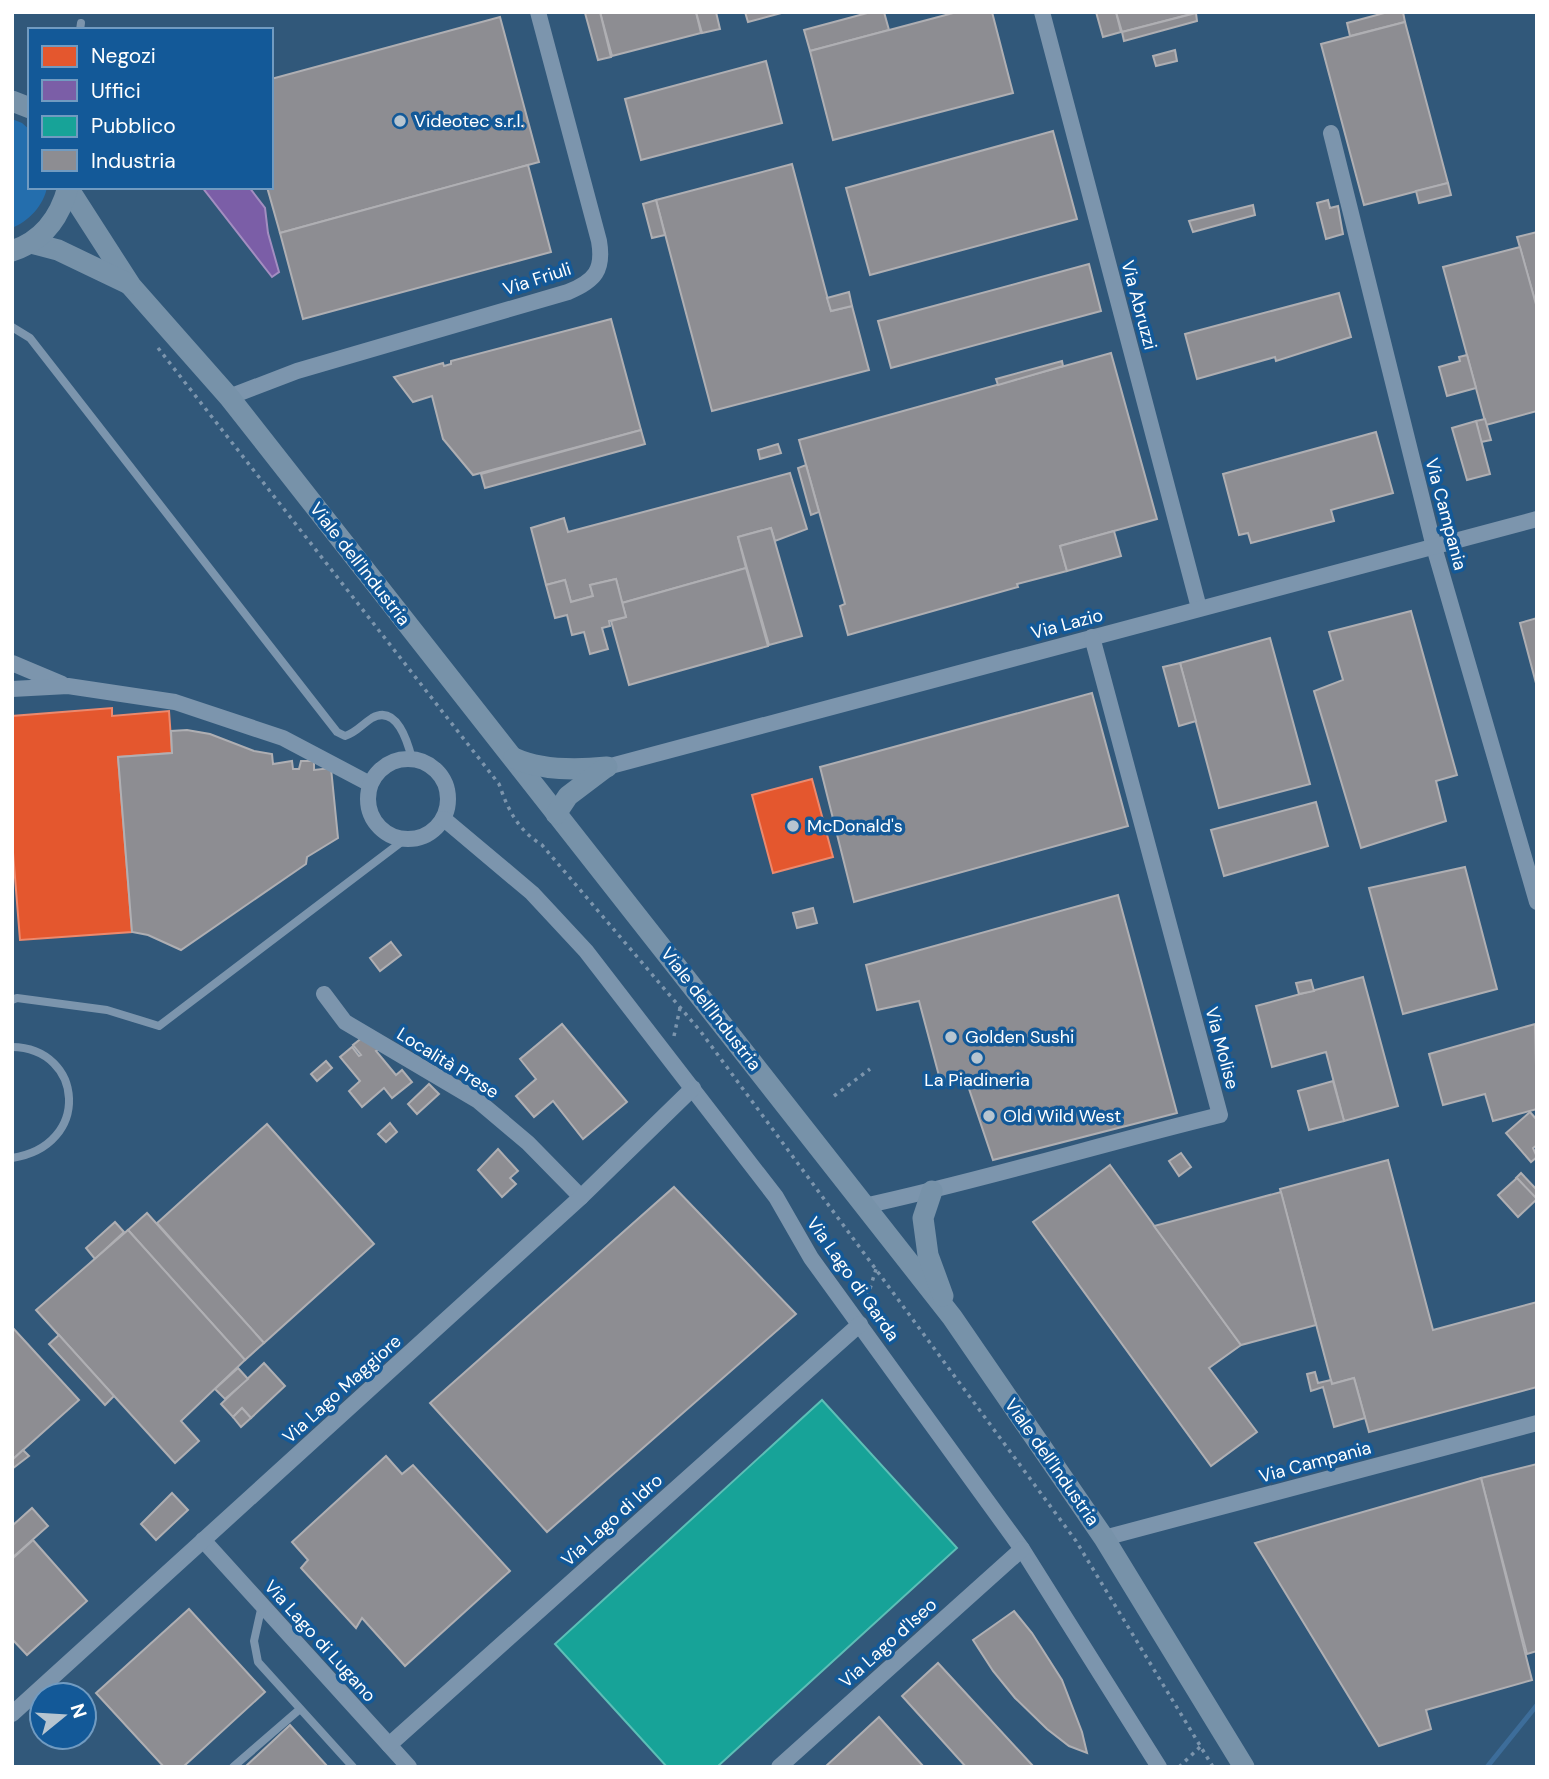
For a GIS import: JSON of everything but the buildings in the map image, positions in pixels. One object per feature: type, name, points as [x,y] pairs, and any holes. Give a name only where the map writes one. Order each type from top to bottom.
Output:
[{"type":"main road","name":"Viale dell'Industria","points":[[22,247],[45,233],[63,204],[68,189]]},
{"type":"main road","name":"Viale dell'Industria","points":[[69,189],[131,286],[229,397],[952,1317],[1104,1538],[1244,1767]]},
{"type":"main road","name":"Viale dell'Industria","points":[[22,247],[58,250],[131,286]]},
{"type":"main road","points":[[514,758],[525,764],[562,769],[607,767]]},
{"type":"main road","points":[[556,814],[568,796],[607,767]]},
{"type":"main road","points":[[932,1191],[923,1218],[928,1255],[952,1317]]},
{"type":"street","name":"Via Friuli","points":[[229,397],[297,371],[568,292],[582,286],[594,276],[600,265],[599,241],[538,12]]},
{"type":"street","name":"Via Abruzzi","points":[[1042,12],[1199,608]]},
{"type":"street","name":"Via Campania","points":[[1331,133],[1434,547],[1537,902]]},
{"type":"street","name":"Via Lazio","points":[[607,767],[1537,519]]},
{"type":"street","name":"Via Molise","points":[[864,1206],[932,1191],[1220,1115],[1092,637]]},
{"type":"street","points":[[12,663],[68,686]]},
{"type":"street","points":[[12,690],[68,686],[175,702],[282,738],[370,784]]},
{"type":"street","points":[[400,759],[412,759],[425,762],[444,780],[448,806],[444,819],[427,835],[404,840],[391,836],[380,828],[368,808],[368,796],[370,784],[377,772],[400,759]]},
{"type":"street","name":"Via Lago di Garda","points":[[444,819],[532,893],[586,951],[776,1196],[811,1258],[1022,1549],[1159,1767]]},
{"type":"street","name":"Località Prese","points":[[324,994],[345,1022],[477,1100],[528,1143],[581,1197]]},
{"type":"street","name":"Via Lago Maggiore","points":[[12,1714],[581,1197],[694,1088]]},
{"type":"street","name":"Via Lago di Idro","points":[[389,1745],[860,1324]]},
{"type":"street","name":"Via Campania","points":[[1104,1538],[1537,1423]]},
{"type":"street","name":"Via Lago di Lugano","points":[[203,1540],[409,1767]]},
{"type":"street","name":"Via Lago d'Iseo","points":[[779,1767],[1022,1549]]},
{"type":"lane","points":[[12,327],[30,338],[337,732],[345,736],[356,733],[373,718],[381,716],[393,719],[404,732],[412,759]]},
{"type":"lane","points":[[12,1000],[17,998],[107,1010],[159,1026],[404,840]]},
{"type":"lane","points":[[12,1047],[38,1051],[56,1066],[64,1080],[70,1110],[65,1125],[46,1147],[32,1155],[12,1158]]},
{"type":"lane","points":[[261,1605],[254,1641],[258,1662],[353,1767]]},
{"type":"lane","points":[[233,1767],[300,1709]]},
{"type":"path","points":[[150,338],[499,783],[516,823],[528,836],[542,845],[701,1032],[1076,1541],[1213,1767]]},
{"type":"path","points":[[669,1056],[680,1008]]},
{"type":"path","points":[[834,1096],[870,1069]]},
{"type":"path","points":[[860,1324],[876,1269]]},
{"type":"path","points":[[1178,1767],[1201,1745]]},
{"type":"shaded area","points":[[12,119],[28,128],[28,189],[46,189],[35,212],[12,228]]},
{"type":"waterway","points":[[1487,1767],[1537,1705]]},
{"type":"place","name":"Videotec s.r.l.","points":[[400,121]]},
{"type":"place","name":"McDonald's","points":[[793,826]]},
{"type":"place","name":"Golden Sushi","points":[[951,1037]]},
{"type":"place","name":"La Piadineria","points":[[977,1058]]},
{"type":"place","name":"Old Wild West","points":[[989,1116]]}]
